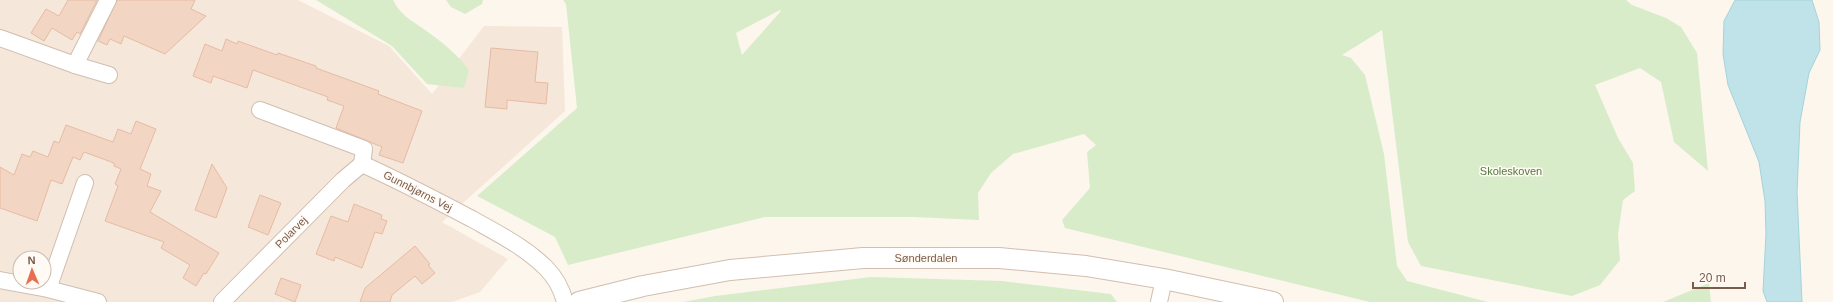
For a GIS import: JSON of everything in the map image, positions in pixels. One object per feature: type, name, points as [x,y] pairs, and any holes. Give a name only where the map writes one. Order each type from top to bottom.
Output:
[{"type":"street","points":[[75,65],[108,0]]},
{"type":"street","points":[[0,38],[75,65],[109,75]]},
{"type":"street","points":[[260,110],[364,149],[362,164]]},
{"type":"street","name":"Polarvej","points":[[222,302],[343,180],[362,164]]},
{"type":"street","name":"Gunnbjørns Vej","points":[[362,164],[447,206],[523,249],[546,268],[562,291],[565,302]]},
{"type":"street","points":[[52,277],[85,183]]},
{"type":"street","name":"Sønderdalen","points":[[578,302],[643,286],[730,270],[863,258],[999,258],[1086,266],[1164,279],[1273,302]]},
{"type":"street","points":[[1159,302],[1164,279]]},
{"type":"street","points":[[0,280],[12,282]]},
{"type":"street","points":[[52,289],[98,302]]},
{"type":"shaded area","points":[[0,0],[298,0],[389,46],[432,94],[484,26],[562,27],[565,111],[442,222],[508,259],[480,292],[452,302],[0,302]]},
{"type":"green space","points":[[316,0],[393,0],[403,14],[443,43],[469,70],[464,88],[427,84],[392,46]]},
{"type":"green space","points":[[446,0],[483,0],[482,4],[465,14],[451,7]]},
{"type":"green space","name":"Skoleskoven","points":[[563,0],[1626,0],[1632,5],[1666,18],[1681,27],[1697,53],[1708,171],[1674,142],[1661,82],[1640,68],[1595,85],[1618,138],[1633,163],[1635,191],[1623,200],[1618,234],[1620,260],[1600,285],[1572,296],[1421,266],[1408,242],[1382,30],[1342,55],[1351,58],[1365,75],[1384,154],[1397,266],[1407,281],[1488,302],[1370,302],[1065,228],[1062,220],[1090,188],[1087,152],[1096,145],[1084,134],[1013,154],[991,173],[978,193],[979,220],[914,217],[765,217],[568,265],[555,237],[477,196],[577,108],[566,4]],"holes":[[[780,10],[781,11],[742,55],[736,33]]]},
{"type":"green space","points":[[871,277],[1002,281],[1111,294],[1117,302],[683,302],[715,296]]},
{"type":"green space","points":[[1709,283],[1711,302],[1663,302]]},
{"type":"water","points":[[1735,0],[1812,0],[1819,22],[1820,50],[1809,73],[1800,122],[1797,192],[1802,302],[1767,302],[1763,291],[1766,234],[1765,201],[1759,162],[1728,85],[1723,54],[1724,21]]},
{"type":"building","points":[[68,0],[97,0],[80,34],[77,32],[72,40],[52,28],[44,41],[31,33],[46,9],[59,16]]},
{"type":"building","points":[[117,0],[195,0],[191,9],[206,16],[165,54],[124,36],[121,44],[110,39],[107,45],[98,41]]},
{"type":"building","points":[[226,39],[237,44],[238,41],[277,55],[278,53],[316,66],[316,68],[379,91],[378,94],[422,111],[403,163],[379,155],[382,147],[336,128],[344,106],[327,100],[328,97],[253,70],[247,88],[213,76],[211,83],[193,76],[205,44],[222,51]]},
{"type":"building","points":[[491,48],[538,52],[535,82],[548,83],[546,104],[507,100],[507,109],[485,107]]},
{"type":"building","points":[[136,121],[156,129],[140,169],[151,174],[147,186],[161,191],[150,212],[219,253],[206,274],[204,273],[196,286],[183,278],[190,265],[161,248],[164,242],[105,221],[118,186],[115,184],[121,169],[114,166],[114,163],[84,152],[80,160],[73,157],[62,184],[51,180],[37,221],[0,208],[0,167],[14,175],[22,154],[30,157],[33,151],[48,157],[54,141],[59,143],[66,125],[113,142],[118,129],[131,134]]},
{"type":"building","points":[[212,164],[227,188],[216,218],[195,210]]},
{"type":"building","points":[[260,195],[281,203],[268,235],[248,227]]},
{"type":"building","points":[[354,204],[382,215],[381,219],[387,221],[382,234],[375,232],[362,268],[335,257],[334,261],[316,254],[331,216],[348,222]]},
{"type":"building","points":[[415,246],[430,264],[428,265],[435,273],[422,284],[415,276],[392,295],[390,302],[360,302],[365,288]]},
{"type":"building","points":[[281,278],[301,285],[295,302],[275,294]]}]
